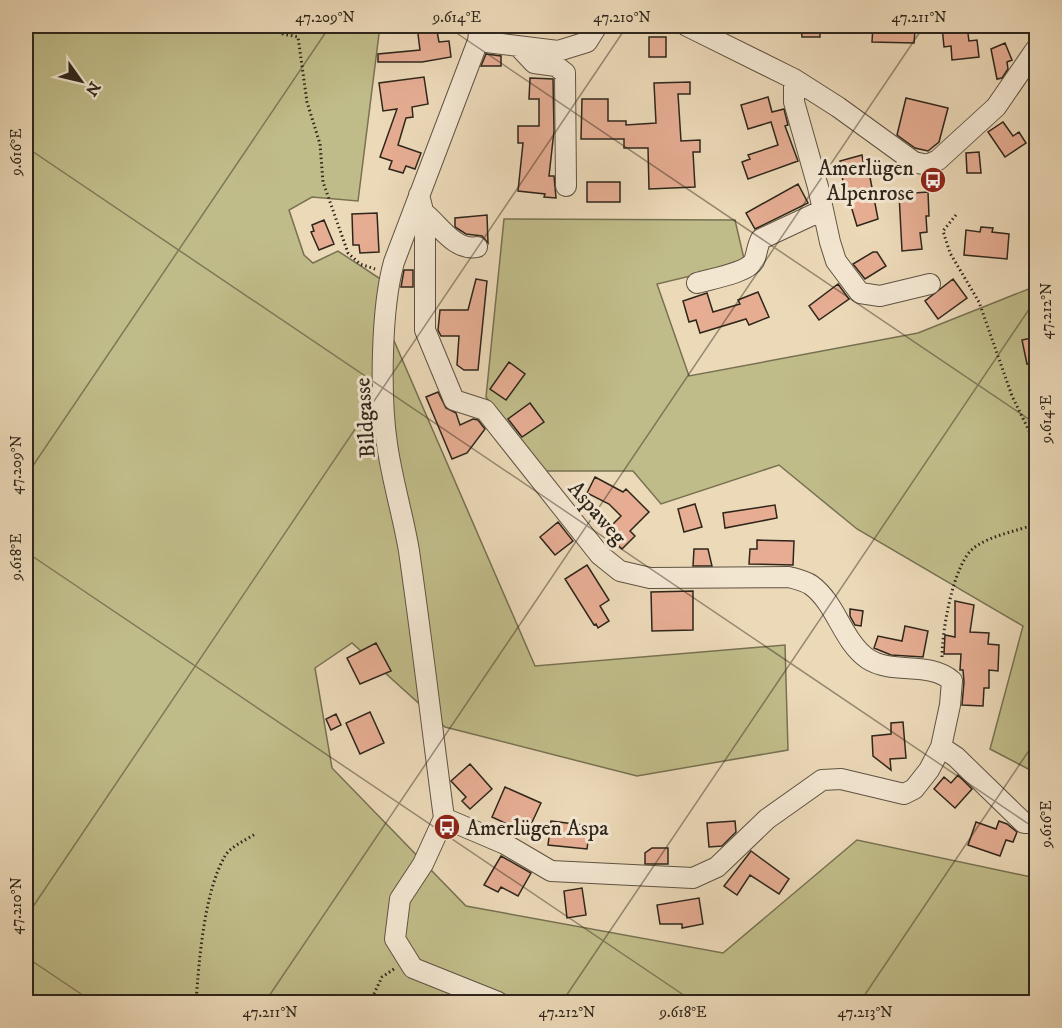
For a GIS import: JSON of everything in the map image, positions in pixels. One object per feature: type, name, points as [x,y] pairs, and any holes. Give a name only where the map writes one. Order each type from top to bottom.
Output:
[{"type":"street","points":[[479,33],[519,47],[558,51],[587,42],[597,26]]},
{"type":"street","points":[[687,26],[794,79],[838,106],[914,162],[927,165],[938,160],[996,107],[1036,49]]},
{"type":"street","name":"Bildgasse","points":[[444,818],[408,549],[387,445],[383,400],[391,275],[421,204],[479,33]]},
{"type":"street","points":[[519,47],[534,63],[556,66],[565,73],[566,186]]},
{"type":"street","points":[[794,79],[794,102],[836,261],[860,293],[880,296],[930,284]]},
{"type":"street","points":[[421,204],[452,241],[467,249],[477,247]]},
{"type":"street","name":"Aspaweg","points":[[421,204],[425,330],[454,400],[486,410],[600,555],[620,571],[650,578],[789,577],[810,584],[829,603],[854,644],[867,658],[882,666],[943,673]]},
{"type":"street","points":[[697,283],[746,268],[754,260],[756,248],[761,239],[823,210]]},
{"type":"street","points":[[498,1002],[413,968],[395,939],[400,899],[423,864],[444,818],[505,844],[551,871],[693,878],[717,867],[767,819],[822,780],[841,779],[904,794],[914,789],[929,770],[941,747],[950,705],[952,681],[943,673]]},
{"type":"street","points":[[941,747],[956,757],[1024,823],[1036,823]]},
{"type":"path","points":[[272,26],[283,34],[298,37],[307,102],[320,144],[323,182],[348,253],[360,264],[391,275]]},
{"type":"path","points":[[956,215],[943,231],[950,253],[979,302],[1011,396],[1036,445]]},
{"type":"path","points":[[943,673],[942,631],[951,604],[957,571],[974,548],[1036,524]]},
{"type":"path","points":[[196,1002],[199,956],[214,882],[226,854],[255,834]]},
{"type":"path","points":[[370,1002],[382,978]]},
{"type":"shaded area","points":[[26,26],[380,26],[358,201],[312,197],[289,210],[304,255],[313,263],[338,251],[382,280],[382,313],[535,666],[785,645],[788,750],[637,776],[445,727],[352,643],[315,668],[332,768],[466,906],[723,953],[857,840],[1036,878],[1036,1002],[26,1002]]},
{"type":"shaded area","points":[[504,219],[735,220],[745,263],[657,284],[689,376],[918,333],[1036,286],[1036,773],[990,749],[1023,626],[857,529],[779,465],[661,504],[633,471],[542,471],[486,397]]},
{"type":"building","points":[[417,26],[436,26],[439,42],[449,41],[451,57],[422,62],[378,62],[378,54],[420,50]]},
{"type":"building","points":[[801,26],[820,26],[820,37],[802,37]]},
{"type":"building","points":[[873,26],[899,26],[899,30],[915,31],[914,43],[872,42]]},
{"type":"building","points":[[942,26],[967,26],[969,41],[977,40],[979,57],[952,60],[951,46],[944,47]]},
{"type":"building","points":[[649,37],[666,37],[666,57],[649,57]]},
{"type":"building","points":[[1005,43],[1012,60],[1007,62],[1008,69],[1002,78],[997,79],[991,49]]},
{"type":"building","points":[[486,54],[501,56],[501,66],[481,66]]},
{"type":"building","points":[[424,77],[428,104],[412,107],[413,117],[406,118],[398,145],[421,153],[415,169],[406,166],[403,173],[389,169],[392,161],[380,157],[397,109],[383,111],[379,83]]},
{"type":"building","points":[[530,78],[553,79],[554,131],[549,176],[554,176],[556,198],[544,197],[545,194],[518,191],[523,143],[518,143],[518,126],[539,126],[539,99],[529,99]]},
{"type":"building","points":[[690,82],[690,94],[678,94],[681,141],[700,140],[700,152],[693,152],[695,187],[649,189],[648,148],[624,148],[624,139],[581,139],[582,99],[608,99],[608,121],[626,121],[626,125],[656,123],[654,83]]},
{"type":"building","points":[[768,97],[772,112],[784,109],[788,125],[785,126],[798,161],[748,179],[742,162],[750,159],[748,155],[778,145],[771,122],[748,129],[741,105]]},
{"type":"building","points":[[906,98],[948,108],[939,142],[928,151],[915,148],[897,135]]},
{"type":"building","points":[[1003,122],[1013,136],[1019,132],[1026,143],[1005,157],[988,132]]},
{"type":"building","points":[[979,152],[981,173],[967,173],[966,153]]},
{"type":"building","points":[[862,155],[865,173],[869,172],[878,219],[857,226],[848,196],[845,196],[840,161]]},
{"type":"building","points":[[587,182],[620,182],[620,202],[587,202]]},
{"type":"building","points":[[798,184],[808,203],[755,229],[746,213]]},
{"type":"building","points":[[928,192],[927,232],[920,233],[922,249],[902,251],[899,194]]},
{"type":"building","points":[[377,213],[379,252],[360,253],[359,245],[353,245],[352,214]]},
{"type":"building","points":[[487,215],[488,243],[482,236],[466,234],[455,227],[455,218]]},
{"type":"building","points":[[324,220],[334,244],[319,250],[311,232],[314,231],[312,225]]},
{"type":"building","points":[[981,227],[993,228],[992,232],[1009,234],[1007,259],[964,255],[966,230],[980,232]]},
{"type":"building","points":[[877,252],[886,266],[865,279],[853,264]]},
{"type":"building","points":[[404,270],[413,270],[413,287],[401,287]]},
{"type":"building","points":[[476,279],[487,281],[478,370],[464,370],[457,365],[459,336],[441,336],[438,330],[440,310],[468,310]]},
{"type":"building","points":[[953,279],[967,298],[938,319],[925,301]]},
{"type":"building","points":[[838,284],[849,299],[819,320],[809,306]]},
{"type":"building","points":[[758,292],[769,317],[749,325],[746,319],[700,333],[696,320],[689,322],[683,301],[707,293],[713,312],[740,304],[738,300]]},
{"type":"building","points":[[1036,337],[1036,362],[1027,364],[1022,340]]},
{"type":"building","points":[[509,362],[525,374],[506,400],[490,389]]},
{"type":"building","points":[[438,392],[446,408],[456,413],[460,425],[473,419],[478,420],[485,429],[467,453],[452,459],[426,397]]},
{"type":"building","points":[[530,403],[544,422],[522,437],[508,419]]},
{"type":"building","points":[[595,477],[623,492],[626,489],[649,512],[630,531],[635,536],[622,549],[605,532],[621,516],[609,504],[587,493]]},
{"type":"building","points":[[695,504],[702,527],[684,532],[678,509]]},
{"type":"building","points":[[775,505],[777,518],[725,528],[723,513]]},
{"type":"building","points":[[558,522],[573,541],[555,555],[540,537]]},
{"type":"building","points":[[757,540],[794,541],[793,565],[749,564],[750,549],[757,549]]},
{"type":"building","points":[[694,549],[708,549],[712,566],[693,566]]},
{"type":"building","points":[[587,565],[609,600],[600,606],[609,621],[598,628],[565,579]]},
{"type":"building","points":[[693,591],[693,630],[652,631],[651,592]]},
{"type":"building","points":[[955,601],[974,605],[970,632],[989,633],[988,644],[999,645],[998,671],[989,670],[989,688],[984,688],[983,706],[962,705],[964,682],[963,670],[960,670],[961,654],[944,654],[945,635],[955,637]]},
{"type":"building","points":[[850,609],[863,611],[861,626],[855,625],[850,616]]},
{"type":"building","points":[[905,626],[928,631],[923,657],[891,655],[874,648],[878,636],[902,641]]},
{"type":"building","points":[[376,643],[391,671],[360,684],[347,658]]},
{"type":"building","points":[[370,712],[384,743],[360,754],[346,723]]},
{"type":"building","points":[[336,714],[341,725],[331,730],[326,719]]},
{"type":"building","points":[[903,722],[906,758],[890,759],[891,770],[873,756],[872,736],[891,734],[891,723]]},
{"type":"building","points":[[470,764],[492,789],[470,809],[462,801],[466,797],[451,781]]},
{"type":"building","points":[[958,775],[972,789],[955,808],[934,789],[944,777],[951,783]]},
{"type":"building","points":[[505,787],[541,803],[527,833],[492,817]]},
{"type":"building","points":[[551,821],[590,826],[587,849],[548,845]]},
{"type":"building","points":[[735,821],[736,832],[722,846],[709,847],[707,823]]},
{"type":"building","points":[[999,821],[1017,832],[1013,842],[1006,840],[1000,856],[968,845],[976,822],[996,829]]},
{"type":"building","points":[[652,848],[668,848],[668,864],[645,864],[645,853]]},
{"type":"building","points":[[751,851],[789,879],[779,894],[750,875],[737,895],[724,886]]},
{"type":"building","points":[[501,856],[531,873],[518,896],[501,887],[498,892],[484,885]]},
{"type":"building","points":[[582,888],[586,915],[567,918],[564,891]]},
{"type":"building","points":[[699,898],[703,924],[682,928],[682,924],[660,924],[657,905]]},
{"type":"place","name":"Amerlügen Alpenrose","points":[[933,180]]},
{"type":"place","name":"Amerlügen Aspa","points":[[447,827]]}]
